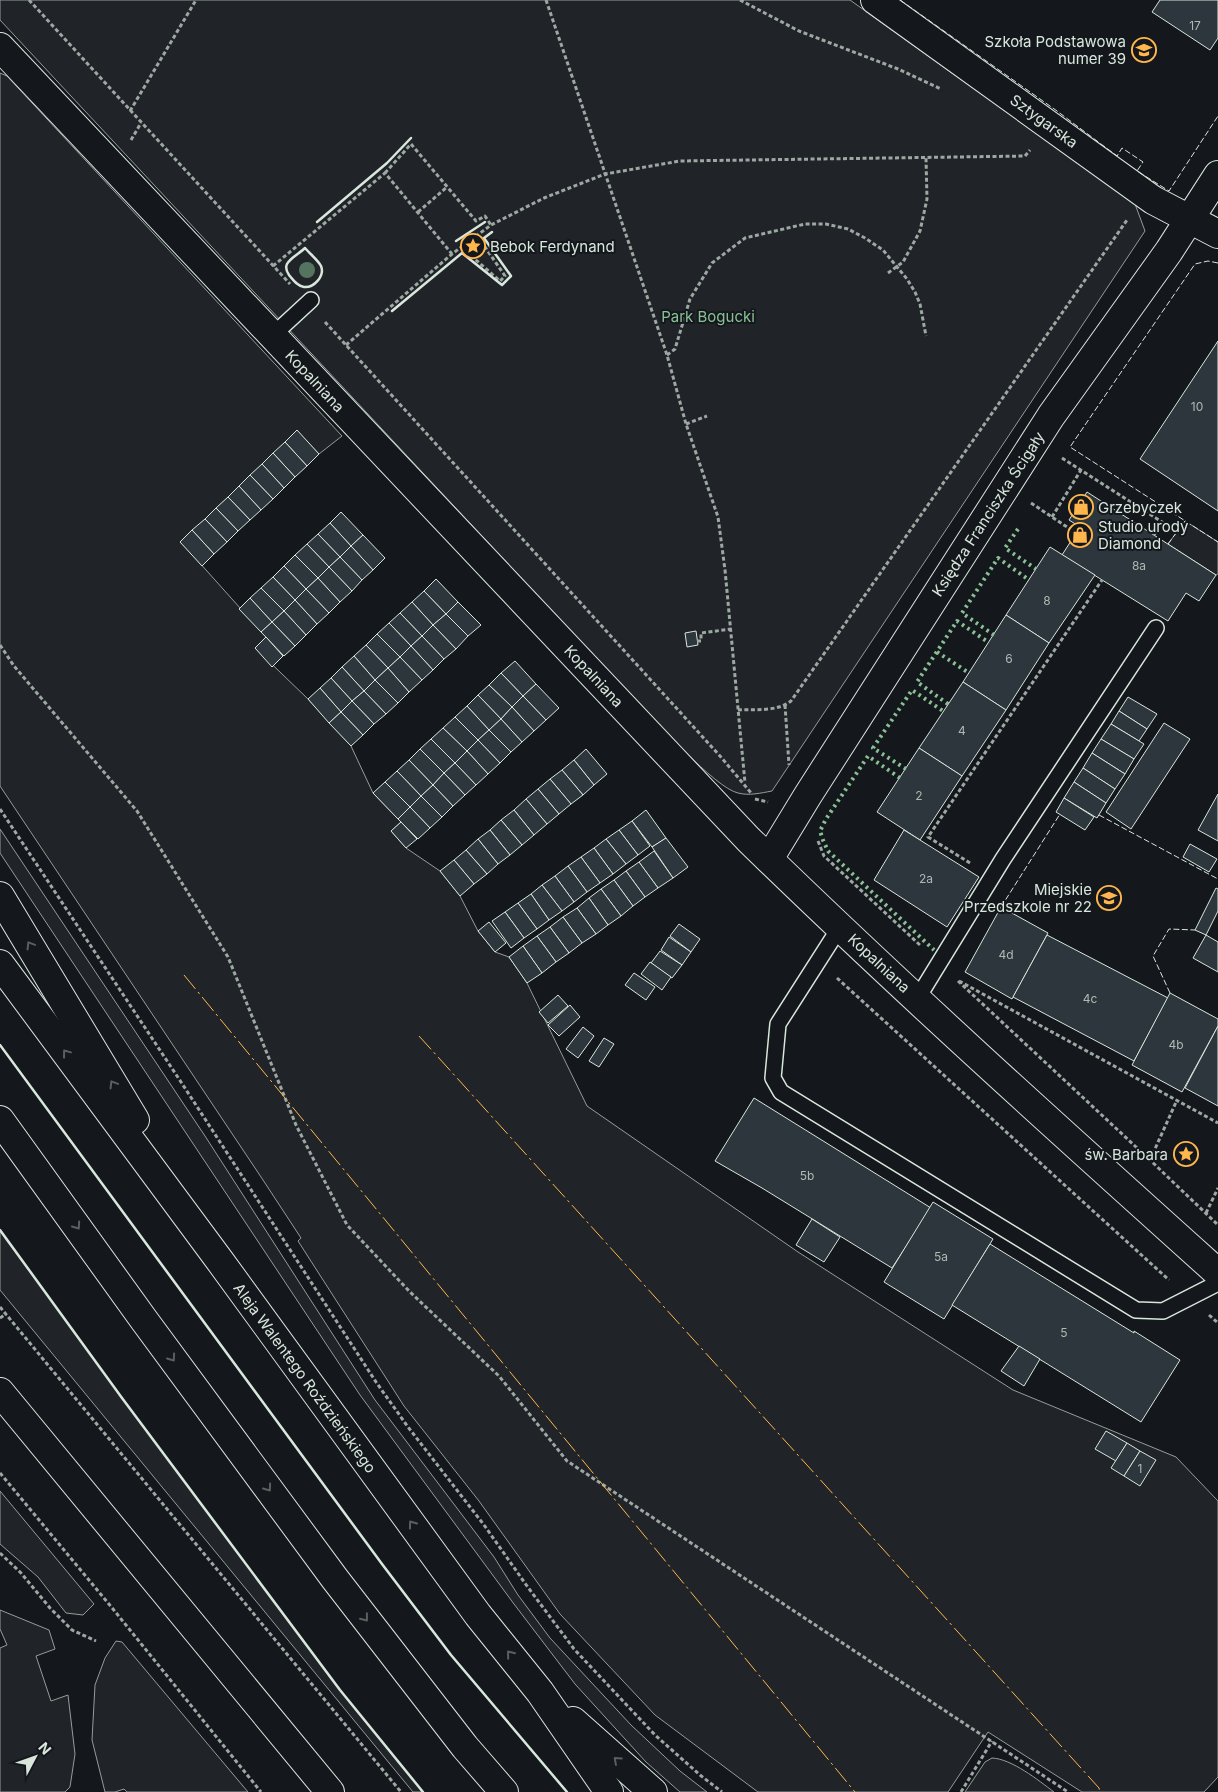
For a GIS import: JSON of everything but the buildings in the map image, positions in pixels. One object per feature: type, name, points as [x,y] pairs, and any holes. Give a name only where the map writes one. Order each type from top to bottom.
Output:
[{"type":"street","name":"Sztygarska","points":[[874,0],[1153,200],[1218,234]]},
{"type":"street","name":"Kopalniana","points":[[0,46],[272,336],[769,859],[1080,1149],[1218,1273]]},
{"type":"street","name":"Księdza Franciszka Ścigały","points":[[769,859],[808,794],[1051,416],[1169,251],[1218,175]]},
{"type":"street","points":[[0,896],[220,1261]]},
{"type":"street","name":"Aleja Walentego Roździeńskiego","points":[[0,964],[220,1261],[478,1615],[540,1692],[610,1792]]},
{"type":"street","points":[[0,1120],[144,1320],[335,1579],[465,1747],[504,1792]]},
{"type":"street","points":[[0,1134],[48,1186]]},
{"type":"street","points":[[0,1392],[330,1792]]},
{"type":"street","points":[[540,1692],[653,1792]]},
{"type":"lane","points":[[272,336],[309,301]]},
{"type":"lane","points":[[918,999],[992,878],[1156,628]]},
{"type":"lane","points":[[840,927],[778,1024],[773,1078],[781,1092],[1136,1310],[1163,1311],[1218,1283]]},
{"type":"path","points":[[29,0],[272,266],[309,301],[346,345],[745,784],[755,799],[770,802]]},
{"type":"path","points":[[130,110],[196,0]]},
{"type":"path","points":[[546,0],[667,355],[686,424],[718,517],[731,629],[745,784]]},
{"type":"path","points":[[740,0],[799,31],[898,69],[949,93]]},
{"type":"path","points":[[272,266],[385,172],[411,144],[476,222],[485,216],[491,224]]},
{"type":"path","points":[[346,345],[452,254],[491,224],[544,198],[606,174],[680,160],[1025,156],[1031,149]]},
{"type":"path","points":[[888,274],[903,262],[920,231],[927,199],[926,158]]},
{"type":"path","points":[[385,172],[452,254]]},
{"type":"path","points":[[418,212],[447,187]]},
{"type":"path","points":[[738,710],[785,706],[791,700],[1128,220]]},
{"type":"path","points":[[667,355],[675,349],[690,299],[712,264],[745,238],[805,224],[826,224],[848,229],[883,250],[907,279],[920,304],[926,336]]},
{"type":"path","points":[[461,247],[500,280],[505,276],[476,234]]},
{"type":"path","points":[[686,424],[708,416]]},
{"type":"path","points":[[1059,456],[1162,522],[1154,535]]},
{"type":"path","points":[[1052,517],[1081,470]]},
{"type":"path","points":[[1028,501],[1076,533]]},
{"type":"path","points":[[992,878],[928,837],[1102,580]]},
{"type":"path","points":[[697,641],[702,641],[701,633],[731,629]]},
{"type":"path","points":[[0,645],[14,666],[137,811],[228,957],[296,1125],[346,1226],[410,1292],[499,1376],[567,1461],[1068,1792]]},
{"type":"path","points":[[785,706],[790,773]]},
{"type":"path","points":[[0,809],[371,1374],[408,1427],[484,1525],[574,1649],[655,1735],[700,1776],[722,1792]]},
{"type":"path","points":[[815,836],[824,856],[940,964]]},
{"type":"path","points":[[819,962],[1120,1238],[1218,1323]]},
{"type":"path","points":[[1218,1123],[954,978],[1218,1225]]},
{"type":"path","points":[[1150,1160],[1177,1100]]},
{"type":"path","points":[[1206,1213],[1218,1188]]},
{"type":"path","points":[[0,1307],[400,1792]]},
{"type":"path","points":[[0,1318],[6,1314]]},
{"type":"path","points":[[0,1473],[120,1617],[261,1792]]},
{"type":"path","points":[[0,1553],[72,1630],[96,1641]]},
{"type":"path","points":[[961,1792],[992,1741]]},
{"type":"green space","name":"Park Bogucki","points":[[0,0],[850,0],[1135,204],[1145,231],[772,791],[742,794],[728,788],[701,767],[635,700],[0,20]]},
{"type":"green space","points":[[0,73],[7,76],[342,436],[319,454],[297,431],[181,542],[266,637],[255,648],[308,699],[351,746],[373,793],[401,822],[391,831],[406,848],[440,871],[460,896],[478,931],[495,952],[509,957],[527,983],[587,1106],[798,1252],[1013,1390],[1176,1457],[1218,1501],[1218,1777],[1204,1792],[1082,1792],[988,1732],[948,1792],[758,1792],[655,1715],[560,1614],[479,1501],[404,1406],[298,1241],[301,1238],[0,786]]},
{"type":"green space","points":[[1185,521],[1218,542],[1218,574],[1216,575],[1168,544]]},
{"type":"green space","points":[[0,829],[205,1136],[375,1400],[494,1557],[518,1595],[550,1638],[631,1725],[680,1771],[707,1792],[680,1792],[646,1762],[575,1684],[360,1395],[0,853]]},
{"type":"green space","points":[[0,1230],[122,1398],[340,1690],[423,1792],[413,1792],[0,1290]]},
{"type":"green space","points":[[0,1491],[94,1604],[83,1615],[66,1613],[38,1577],[0,1544]]},
{"type":"green space","points":[[0,1610],[49,1630],[55,1649],[36,1656],[51,1701],[68,1695],[75,1754],[70,1787],[65,1792],[0,1792],[0,1648],[7,1645],[0,1629]]},
{"type":"green space","points":[[116,1641],[122,1642],[248,1792],[127,1792],[124,1789],[115,1792],[105,1792],[92,1740],[95,1685],[105,1658]]},
{"type":"green space","points":[[992,1758],[1000,1759],[1016,1766],[1054,1792],[965,1792],[985,1762]]},
{"type":"hedge","points":[[1018,529],[1005,548],[1036,569]]},
{"type":"hedge","points":[[994,635],[962,613],[998,558],[1029,580]]},
{"type":"hedge","points":[[948,704],[917,682],[957,621],[988,642]]},
{"type":"hedge","points":[[937,652],[969,673]]},
{"type":"hedge","points":[[906,769],[873,748],[912,690],[943,711]]},
{"type":"hedge","points":[[900,778],[868,756],[820,831],[828,851],[934,950]]},
{"type":"fence","points":[[900,0],[1057,111],[1117,156],[1122,148],[1143,162],[1137,171],[1169,191],[1218,116]]},
{"type":"fence","points":[[1218,263],[1208,261],[1195,264],[1070,447],[1218,542]]},
{"type":"fence","points":[[1168,544],[1185,521]]},
{"type":"fence","points":[[1001,907],[1060,814]]},
{"type":"fence","points":[[1099,815],[1218,879]]},
{"type":"fence","points":[[1170,993],[1153,956],[1169,929],[1195,930]]},
{"type":"wall","points":[[317,222],[387,163],[411,138]]},
{"type":"wall","points":[[456,241],[485,222]]},
{"type":"wall","points":[[392,311],[462,253],[502,285],[511,276],[484,238],[492,232]]},
{"type":"wall","points":[[305,248],[318,262],[322,270],[318,281],[308,287],[299,285],[286,270],[290,260],[305,248]]},
{"type":"wall","points":[[0,1045],[451,1655],[567,1792]]},
{"type":"wall","points":[[0,1230],[122,1398],[340,1690],[423,1792]]},
{"type":"power","points":[[184,975],[855,1792]]},
{"type":"power","points":[[419,1036],[1099,1788],[1100,1792]]},
{"type":"place","name":"Szkoła Podstawowa numer 39","points":[[1144,50]]},
{"type":"place","name":"Bebok Ferdynand","points":[[473,246]]},
{"type":"place","name":"Grzebyczek","points":[[1081,507]]},
{"type":"place","name":"Studio urody Diamond","points":[[1080,535]]},
{"type":"place","name":"Miejskie Przedszkole nr 22","points":[[1109,898]]},
{"type":"place","name":"św. Barbara","points":[[1186,1154]]}]
